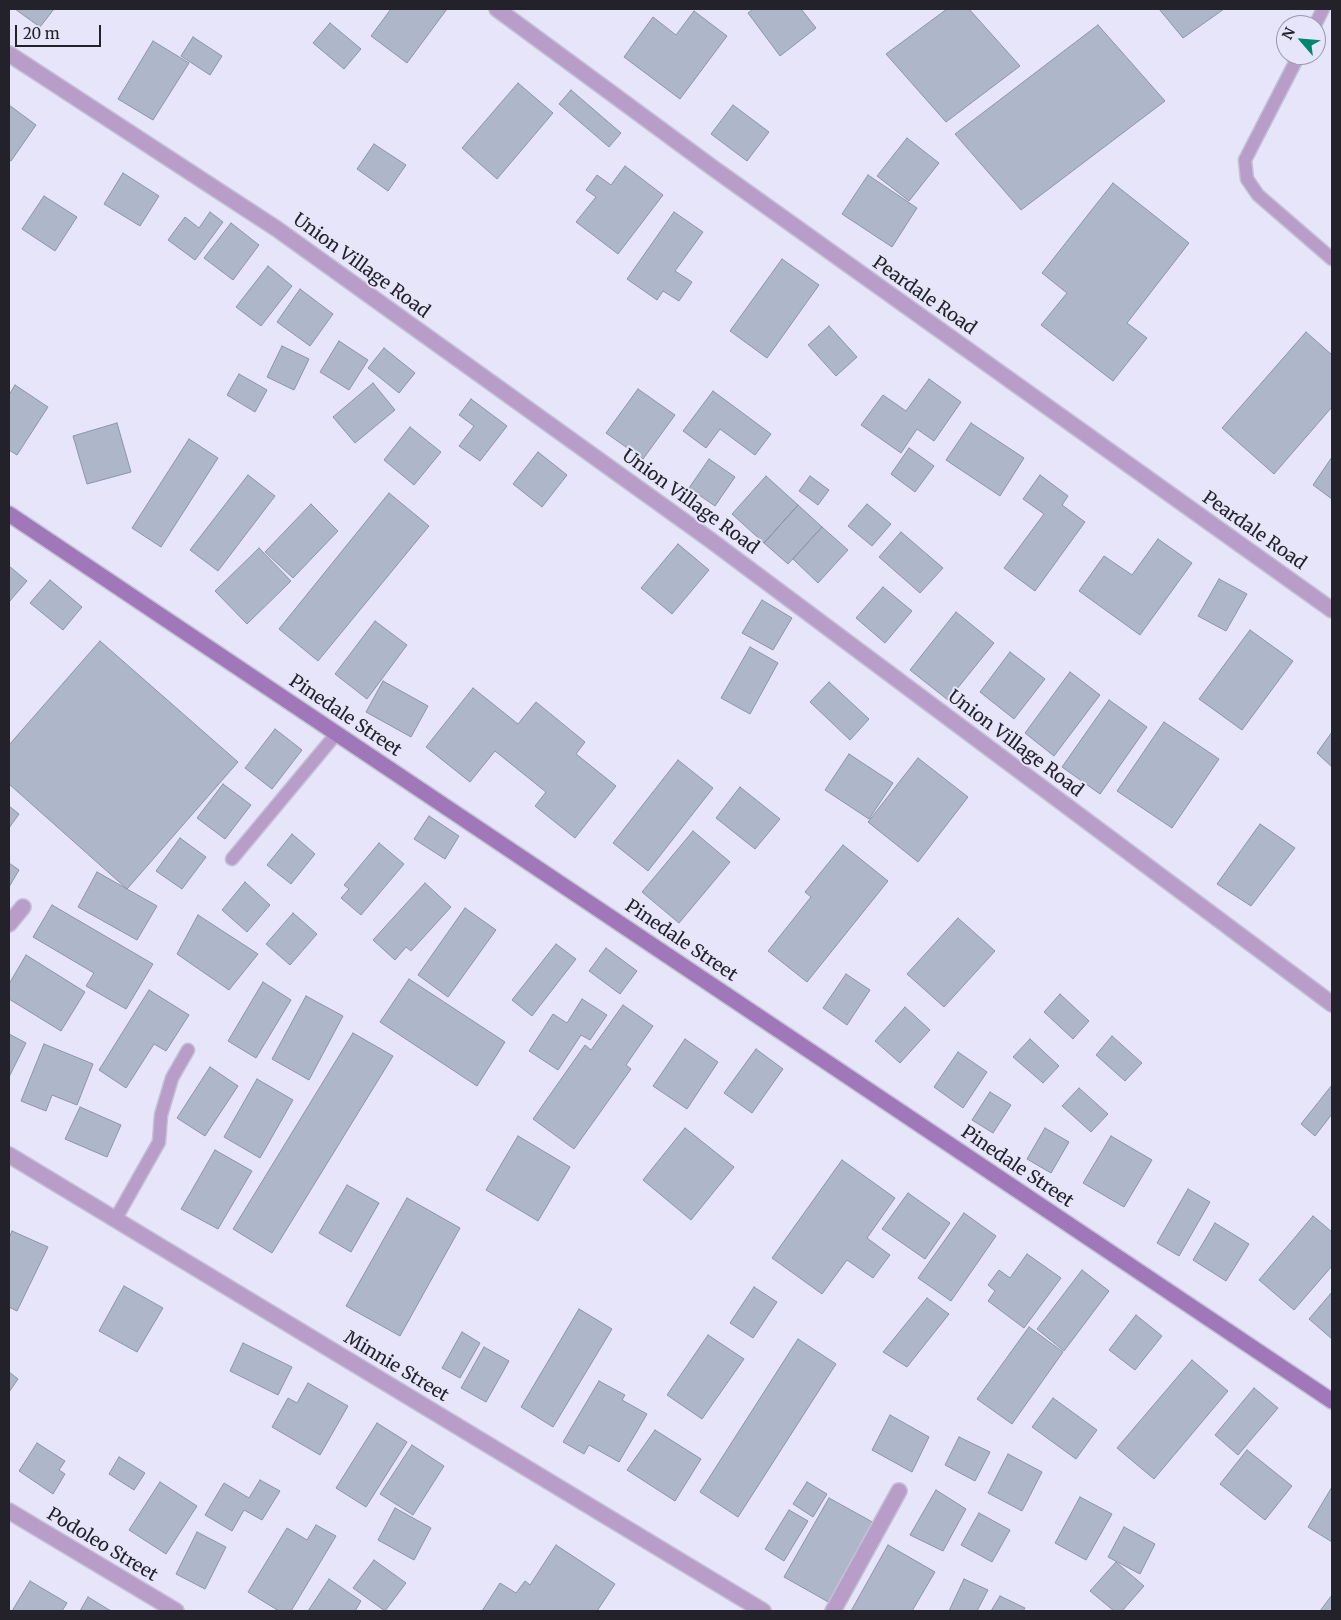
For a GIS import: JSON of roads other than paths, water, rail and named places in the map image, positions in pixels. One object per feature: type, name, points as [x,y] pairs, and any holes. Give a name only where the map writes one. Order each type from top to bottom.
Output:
[{"type":"street","name":"Peardale Road","points":[[497,9],[713,168],[1332,610]]},
{"type":"street","name":"Union Village Road","points":[[9,54],[277,229],[653,498],[1332,1004]]},
{"type":"street","name":"Pinedale Street","points":[[9,514],[1332,1401]]},
{"type":"street","points":[[9,924],[22,907]]},
{"type":"street","name":"Minnie Street","points":[[9,1155],[763,1611]]},
{"type":"street","points":[[833,1611],[899,1491]]},
{"type":"street","name":"Podoleo Street","points":[[9,1511],[176,1611]]},
{"type":"lane","points":[[1294,65],[1245,160],[1247,178],[1258,195],[1332,260]]},
{"type":"lane","points":[[232,859],[336,733]]},
{"type":"lane","points":[[115,1220],[159,1142],[161,1114],[172,1078],[188,1050]]}]
